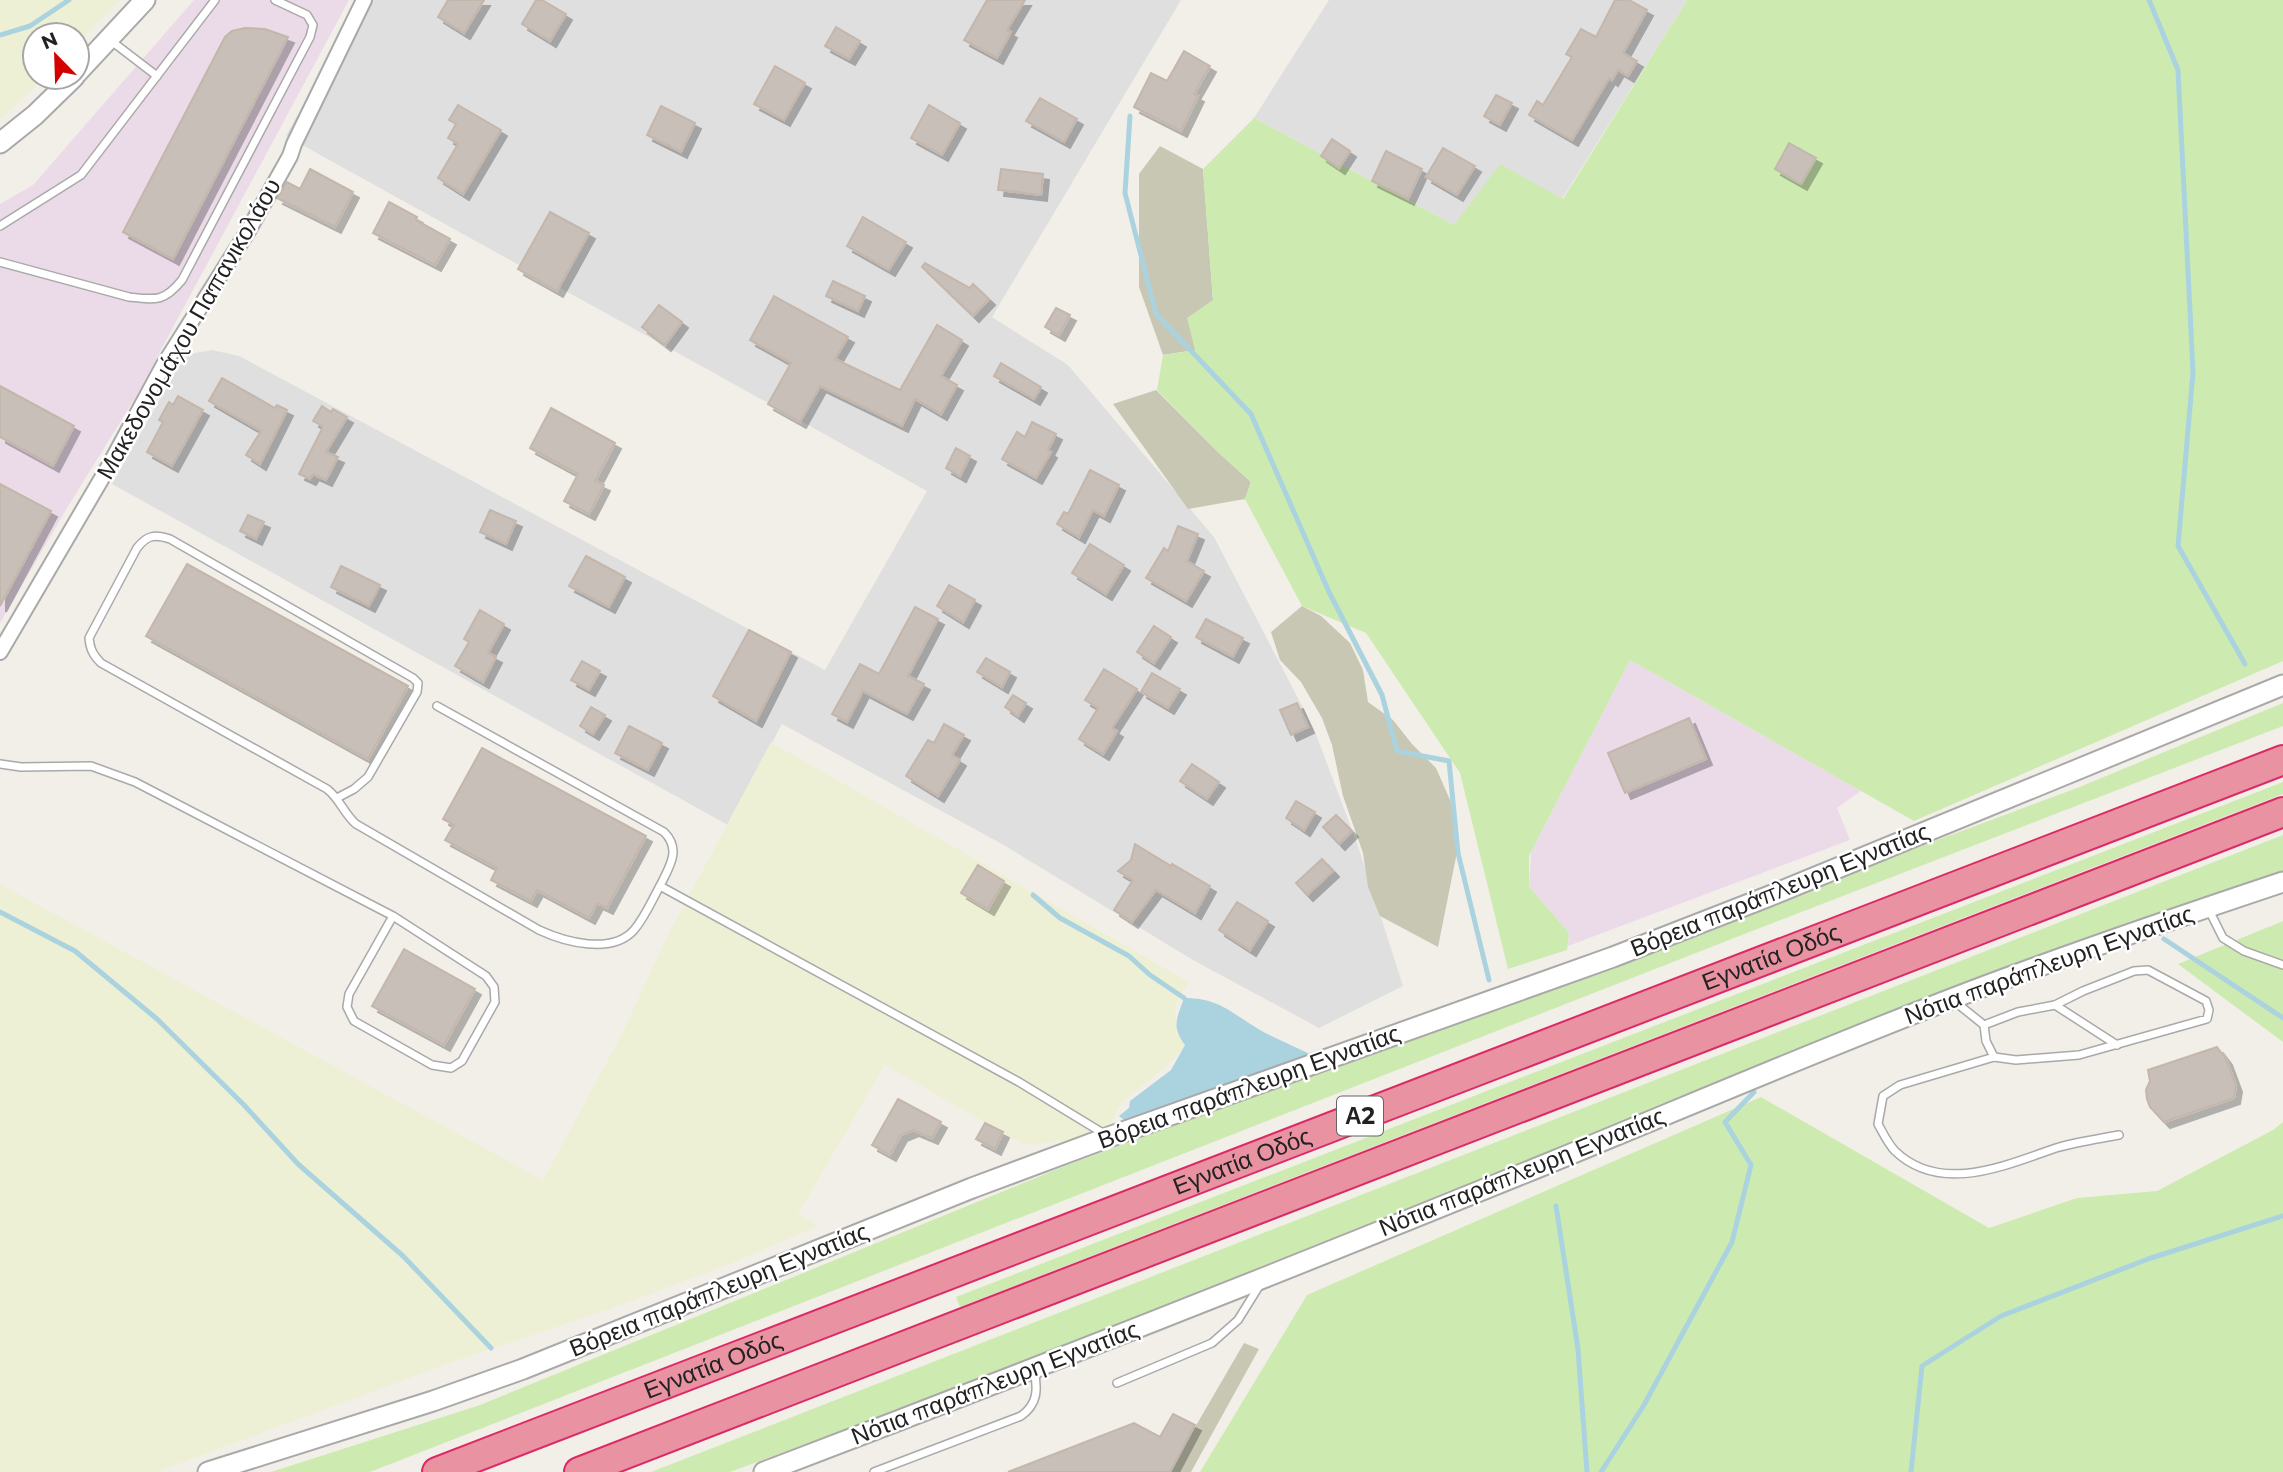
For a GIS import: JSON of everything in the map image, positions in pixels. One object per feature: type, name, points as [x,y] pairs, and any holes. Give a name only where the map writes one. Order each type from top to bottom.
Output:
[{"type":"highway","name":"Εγνατία Οδός","points":[[437,1472],[2283,760]]},
{"type":"highway","name":"Εγνατία Οδός","points":[[579,1472],[2283,811]]},
{"type":"street","points":[[91,58],[145,0]]},
{"type":"street","name":"Μακεδονομάχου Παπανικολάου","points":[[0,652],[109,466],[163,366],[248,231],[290,156],[364,0]]},
{"type":"street","points":[[0,143],[35,115],[59,91]]},
{"type":"street","name":"Βόρεια παράπλευρη Εγνατίας","points":[[208,1472],[433,1401],[523,1368],[1109,1137],[1626,952],[2283,685]]},
{"type":"street","name":"Νότια παράπλευρη Εγνατίας","points":[[769,1471],[1033,1369],[1950,999],[2283,882]]},
{"type":"lane","points":[[0,226],[80,176],[215,0]]},
{"type":"lane","points":[[0,262],[130,297],[152,300],[169,295],[182,280],[310,37],[313,25],[307,15],[275,0]]},
{"type":"lane","points":[[108,39],[157,76]]},
{"type":"lane","points":[[337,798],[368,777],[417,692],[418,683],[170,539],[158,535],[145,538],[89,638],[90,648],[101,663],[327,789],[356,824],[539,930],[569,942],[608,943],[625,937],[636,928],[674,856],[671,841],[664,832],[437,706]]},
{"type":"lane","points":[[0,764],[21,767],[91,766],[135,782],[393,916],[486,976],[494,987],[495,1002],[462,1061],[451,1068],[432,1065],[354,1021],[347,1007],[349,994],[393,916]]},
{"type":"lane","points":[[660,886],[1019,1082],[1109,1137]]},
{"type":"lane","points":[[2208,907],[2223,937],[2244,951],[2283,965]]},
{"type":"lane","points":[[1984,1026],[2018,1012],[2055,1005],[2134,971],[2148,970],[2206,1001],[2209,1010],[2207,1019],[2117,1045],[2079,1055],[2016,1060],[1994,1057],[1900,1085],[1883,1096],[1878,1124],[1894,1150],[1918,1168],[1950,1174],[1985,1172],[2060,1147],[2119,1135]]},
{"type":"lane","points":[[1950,999],[1984,1026],[1986,1041],[1994,1057]]},
{"type":"lane","points":[[2055,1005],[2117,1045]]},
{"type":"lane","points":[[1117,1383],[1212,1343],[1238,1320],[1265,1276]]},
{"type":"lane","points":[[874,1472],[1021,1416],[1031,1409],[1035,1399],[1037,1384],[1033,1369]]},
{"type":"shaded area","points":[[0,0],[120,0],[91,30],[91,21],[21,21],[21,91],[30,91],[0,120]]},
{"type":"shaded area","points":[[194,0],[349,0],[135,398],[0,623],[0,204],[33,185]]},
{"type":"shaded area","points":[[360,0],[1181,0],[992,317],[1068,365],[1214,537],[1314,729],[1357,843],[1403,986],[1319,1028],[1193,960],[1002,844],[782,724],[728,825],[112,484],[185,355],[212,350],[239,356],[825,670],[927,491],[286,136]]},
{"type":"shaded area","points":[[1329,0],[1687,0],[1562,199],[1454,225],[1254,118]]},
{"type":"shaded area","points":[[1160,146],[1203,169],[1213,300],[1195,350],[1163,355],[1139,287],[1139,174]]},
{"type":"shaded area","points":[[1156,390],[1251,482],[1245,499],[1188,509],[1113,404]]},
{"type":"shaded area","points":[[1302,606],[1321,616],[1350,643],[1363,670],[1368,702],[1393,720],[1436,768],[1454,809],[1457,852],[1438,947],[1380,916],[1368,887],[1363,853],[1343,796],[1332,745],[1322,718],[1301,682],[1280,660],[1271,632]]},
{"type":"shaded area","points":[[1630,660],[1861,791],[1837,808],[1850,840],[1568,946],[1569,933],[1529,886],[1531,852]]},
{"type":"shaded area","points":[[771,742],[1189,982],[1175,1006],[1177,1034],[1186,1045],[1168,1065],[1122,1102],[1111,1123],[1069,1144],[1058,1141],[1024,1145],[885,1065],[798,1214],[818,1226],[742,1259],[627,1303],[458,1360],[156,1472],[0,1472],[0,884],[543,1180],[621,1036],[666,939]]},
{"type":"shaded area","points":[[1244,1343],[1259,1349],[1191,1472],[1169,1472]]},
{"type":"green space","points":[[1687,0],[2283,0],[2283,661],[1914,821],[1630,660],[1529,856],[1529,886],[1569,933],[1567,950],[1508,969],[1460,773],[1366,633],[1302,606],[1245,499],[1251,482],[1157,390],[1163,355],[1195,350],[1187,318],[1213,300],[1203,169],[1254,118],[1454,225],[1500,164],[1563,199]]},
{"type":"green space","points":[[2283,703],[2283,726],[370,1472],[271,1472],[480,1405],[1060,1168],[2077,788]]},
{"type":"green space","points":[[2283,782],[2283,794],[960,1307],[956,1297]]},
{"type":"green space","points":[[2283,835],[2283,874],[1972,979],[1653,1112],[1025,1363],[730,1472],[651,1472]]},
{"type":"green space","points":[[2283,921],[2283,1042],[2178,964]]},
{"type":"green space","points":[[1761,1097],[1989,1228],[2077,1198],[2157,1191],[2273,1130],[2283,1122],[2283,1472],[1200,1472],[1307,1295]]},
{"type":"water","points":[[1184,998],[1216,1004],[1267,1034],[1316,1057],[1125,1121],[1119,1116],[1129,1108],[1130,1101],[1171,1070],[1185,1045],[1177,1027]]},
{"type":"building","points":[[448,0],[484,0],[464,33],[438,17]]},
{"type":"building","points":[[536,0],[542,0],[566,14],[550,41],[522,24]]},
{"type":"building","points":[[987,0],[1025,0],[1007,30],[1011,32],[997,58],[964,40]]},
{"type":"building","points":[[1615,0],[1629,0],[1647,10],[1623,53],[1637,61],[1628,76],[1618,70],[1612,80],[1609,78],[1572,140],[1529,115],[1537,101],[1543,105],[1572,57],[1566,54],[1581,29],[1596,37]]},
{"type":"building","points":[[836,27],[860,41],[849,59],[825,46]]},
{"type":"building","points":[[245,28],[265,29],[288,37],[173,259],[123,232],[225,37],[232,31]]},
{"type":"building","points":[[1184,51],[1210,66],[1194,94],[1198,96],[1181,131],[1134,107],[1151,73],[1167,81]]},
{"type":"building","points":[[775,66],[805,83],[784,120],[754,104]]},
{"type":"building","points":[[1496,95],[1512,103],[1500,125],[1484,116]]},
{"type":"building","points":[[1040,98],[1077,119],[1064,142],[1026,121]]},
{"type":"building","points":[[458,105],[501,130],[463,194],[438,178],[458,144],[448,138],[456,124],[449,120]]},
{"type":"building","points":[[929,105],[960,123],[942,155],[911,138]]},
{"type":"building","points":[[661,106],[695,123],[681,152],[647,135]]},
{"type":"building","points":[[1332,139],[1350,151],[1339,168],[1321,156]]},
{"type":"building","points":[[1789,143],[1816,158],[1801,184],[1775,169]]},
{"type":"building","points":[[1443,148],[1475,166],[1457,195],[1426,177]]},
{"type":"building","points":[[1386,151],[1422,169],[1408,199],[1372,181]]},
{"type":"building","points":[[310,169],[353,192],[335,227],[277,198],[287,182],[300,189]]},
{"type":"building","points":[[1001,169],[1043,174],[1041,195],[998,190]]},
{"type":"building","points":[[389,202],[450,239],[435,265],[373,233]]},
{"type":"building","points":[[550,212],[589,233],[557,291],[518,269]]},
{"type":"building","points":[[863,217],[906,242],[889,270],[847,246]]},
{"type":"building","points":[[925,263],[970,288],[973,284],[989,299],[973,316],[922,267]]},
{"type":"building","points":[[833,281],[865,296],[858,311],[826,296]]},
{"type":"building","points":[[774,296],[848,337],[835,359],[900,390],[937,325],[962,340],[941,376],[957,385],[941,414],[915,399],[902,426],[820,386],[800,422],[768,404],[791,363],[750,340]]},
{"type":"building","points":[[659,305],[682,322],[665,345],[642,327]]},
{"type":"building","points":[[1056,308],[1070,315],[1059,335],[1045,327]]},
{"type":"building","points":[[1001,363],[1041,387],[1034,399],[994,376]]},
{"type":"building","points":[[222,378],[275,408],[277,405],[287,410],[260,464],[246,455],[261,431],[209,401]]},
{"type":"building","points":[[0,386],[74,426],[53,466],[0,437]]},
{"type":"building","points":[[178,396],[203,410],[172,466],[147,452],[163,422],[159,420],[169,402],[173,405]]},
{"type":"building","points":[[322,406],[347,417],[326,452],[338,457],[326,480],[313,474],[310,479],[299,474],[322,429],[322,426],[313,421]]},
{"type":"building","points":[[551,408],[615,443],[595,481],[604,485],[589,514],[564,501],[578,474],[530,448]]},
{"type":"building","points":[[1032,422],[1056,434],[1048,450],[1051,452],[1036,478],[1002,459],[1017,432],[1025,437]]},
{"type":"building","points":[[956,448],[970,456],[960,476],[946,468]]},
{"type":"building","points":[[1090,470],[1119,485],[1104,516],[1093,510],[1079,537],[1057,524],[1064,512],[1068,514]]},
{"type":"building","points":[[0,484],[51,511],[0,606]]},
{"type":"building","points":[[490,510],[516,521],[506,544],[480,532]]},
{"type":"building","points":[[248,515],[264,522],[256,539],[240,531]]},
{"type":"building","points":[[1178,526],[1198,534],[1187,561],[1204,571],[1186,601],[1146,578],[1164,548],[1168,551]]},
{"type":"building","points":[[1090,544],[1124,565],[1106,594],[1072,573]]},
{"type":"building","points":[[586,556],[625,577],[609,607],[569,586]]},
{"type":"building","points":[[187,564],[408,686],[368,759],[146,636]]},
{"type":"building","points":[[341,566],[380,585],[369,606],[331,587]]},
{"type":"building","points":[[949,585],[975,600],[963,622],[937,606]]},
{"type":"building","points":[[915,607],[938,619],[908,676],[924,684],[907,714],[863,691],[847,722],[832,714],[860,664],[879,674]]},
{"type":"building","points":[[480,610],[504,624],[488,653],[496,657],[483,682],[455,666],[469,642],[464,639]]},
{"type":"building","points":[[1206,619],[1243,638],[1233,657],[1196,637]]},
{"type":"building","points":[[1154,626],[1171,637],[1154,663],[1137,652]]},
{"type":"building","points":[[749,630],[791,652],[756,721],[713,696]]},
{"type":"building","points":[[986,658],[1010,672],[1002,687],[977,672]]},
{"type":"building","points":[[582,661],[600,671],[589,690],[571,680]]},
{"type":"building","points":[[1104,669],[1137,689],[1112,728],[1117,731],[1103,754],[1079,739],[1098,708],[1085,700]]},
{"type":"building","points":[[1152,673],[1180,689],[1168,708],[1141,692]]},
{"type":"building","points":[[1013,695],[1026,703],[1018,716],[1005,707]]},
{"type":"building","points":[[1297,703],[1308,727],[1291,735],[1280,710]]},
{"type":"building","points":[[591,707],[605,715],[593,734],[580,726]]},
{"type":"building","points":[[1689,718],[1706,759],[1625,793],[1608,753]]},
{"type":"building","points":[[944,724],[964,735],[952,755],[960,760],[938,796],[906,776],[928,740],[934,743]]},
{"type":"building","points":[[629,726],[662,743],[648,770],[615,753]]},
{"type":"building","points":[[482,748],[646,836],[607,908],[597,903],[589,918],[537,890],[531,901],[491,880],[497,868],[445,840],[454,825],[443,819]]},
{"type":"building","points":[[1192,764],[1219,782],[1207,799],[1180,781]]},
{"type":"building","points":[[1296,801],[1315,812],[1304,830],[1286,818]]},
{"type":"building","points":[[1336,815],[1352,831],[1339,844],[1323,827]]},
{"type":"building","points":[[1135,844],[1210,886],[1195,913],[1156,890],[1132,922],[1114,910],[1133,880],[1118,871],[1131,860]]},
{"type":"building","points":[[1322,859],[1333,871],[1307,895],[1296,883]]},
{"type":"building","points":[[978,865],[1004,881],[988,909],[961,893]]},
{"type":"building","points":[[1237,902],[1268,921],[1250,950],[1219,930]]},
{"type":"building","points":[[404,949],[475,989],[444,1045],[372,1006]]},
{"type":"building","points":[[2217,1047],[2226,1059],[2236,1086],[2234,1098],[2164,1122],[2150,1107],[2147,1099],[2146,1090],[2150,1081],[2148,1070]]},
{"type":"building","points":[[898,1099],[941,1122],[932,1138],[913,1130],[901,1135],[890,1155],[872,1145]]},
{"type":"building","points":[[985,1123],[1003,1132],[995,1149],[976,1139]]},
{"type":"building","points":[[1173,1414],[1195,1425],[1170,1472],[1008,1472],[1134,1423],[1160,1437]]},
{"type":"waterway","points":[[0,35],[30,26],[69,0]]},
{"type":"waterway","points":[[2149,0],[2178,70],[2193,372],[2178,546],[2245,664]]},
{"type":"waterway","points":[[1130,116],[1125,193],[1156,314],[1251,414],[1329,592],[1382,695],[1397,751],[1449,761],[1458,853],[1489,980]]},
{"type":"waterway","points":[[1033,895],[1060,918],[1129,956],[1150,975],[1184,998]]},
{"type":"waterway","points":[[0,912],[75,951],[157,1019],[244,1105],[298,1164],[403,1256],[491,1348]]},
{"type":"waterway","points":[[2164,939],[2283,1018]]},
{"type":"waterway","points":[[1601,1472],[1644,1405],[1732,1242],[1751,1165],[1725,1122],[1754,1092]]},
{"type":"waterway","points":[[1556,1206],[1578,1349],[1587,1472]]},
{"type":"waterway","points":[[1911,1472],[1922,1366],[2001,1316],[2148,1259],[2283,1216]]}]
